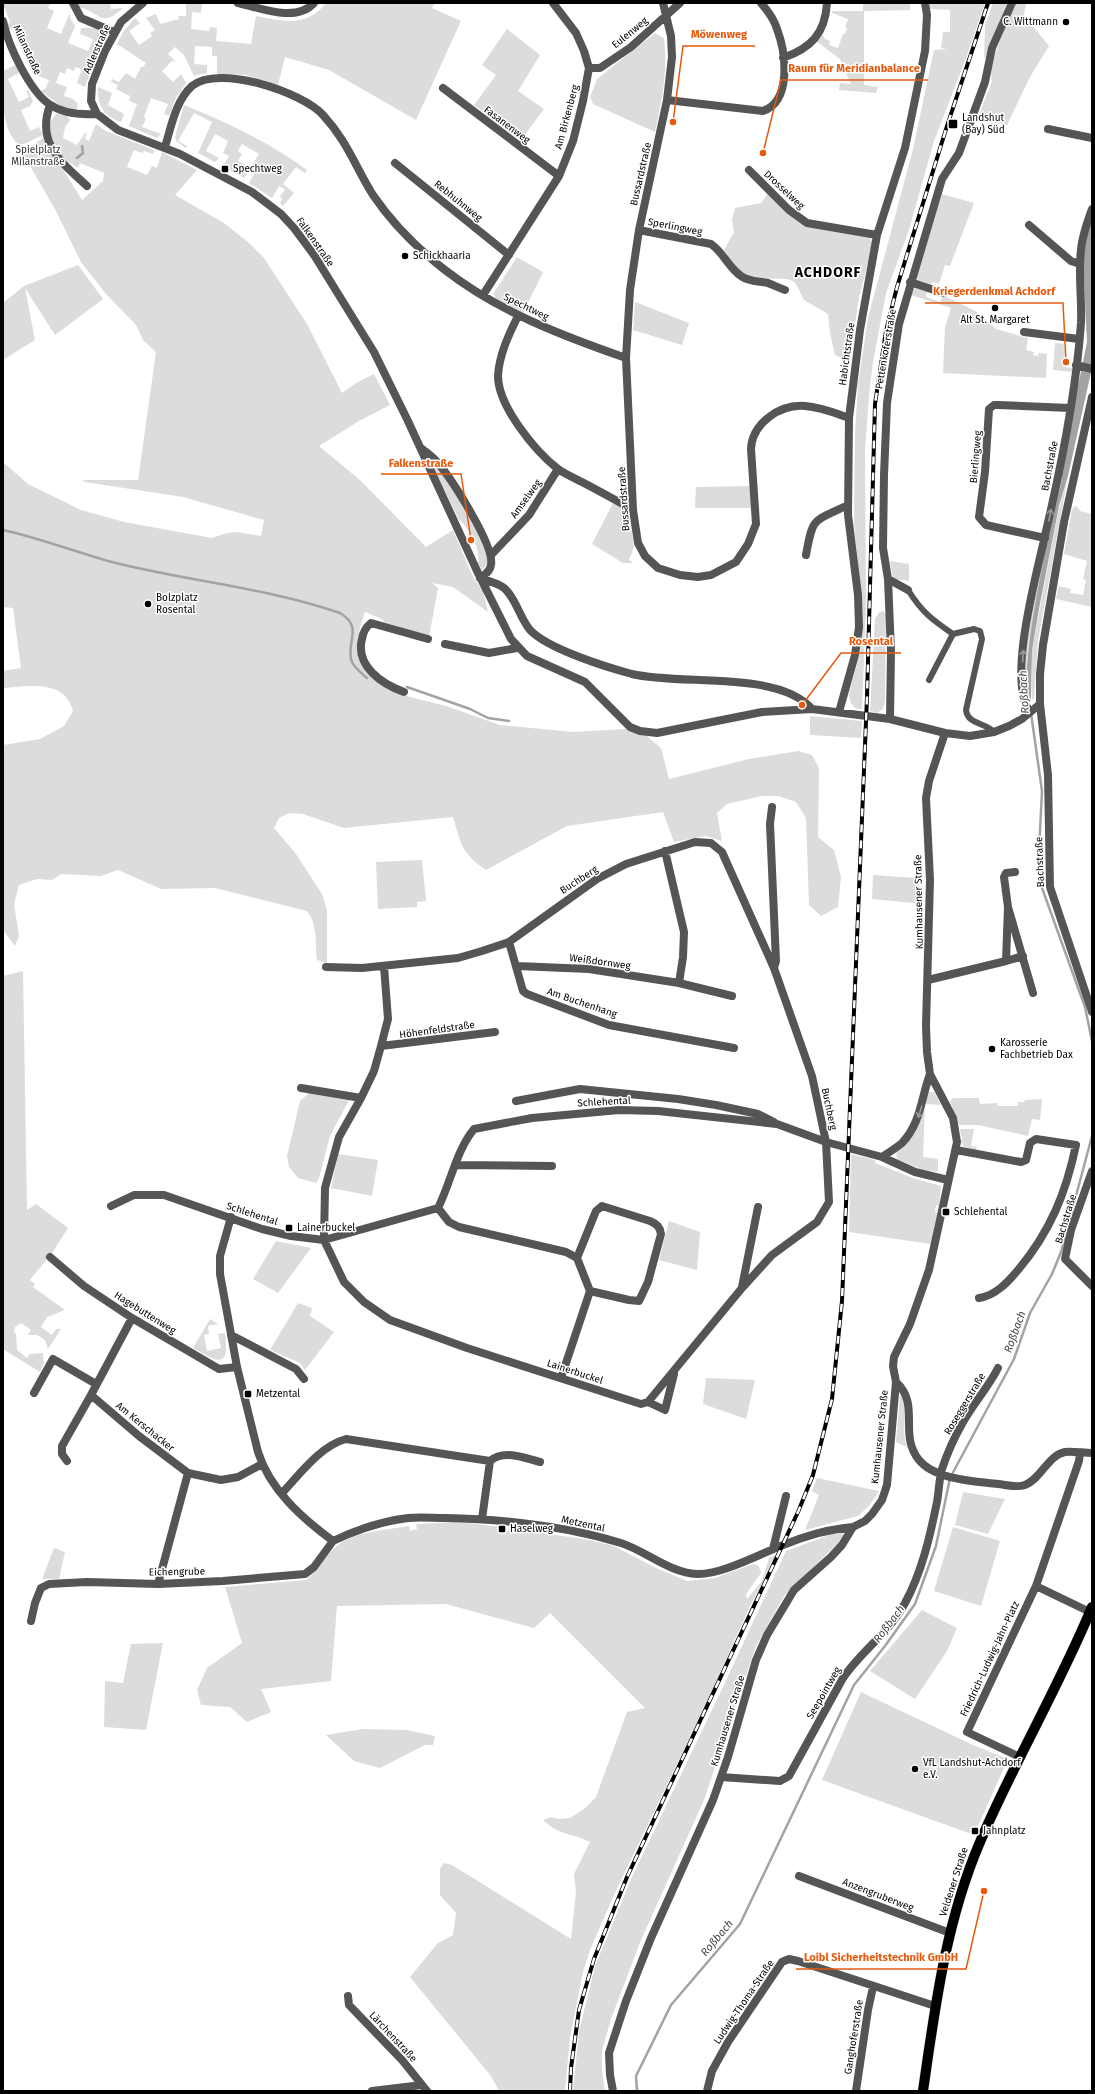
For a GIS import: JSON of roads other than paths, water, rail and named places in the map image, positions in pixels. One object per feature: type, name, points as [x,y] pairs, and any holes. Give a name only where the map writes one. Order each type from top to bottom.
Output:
[{"type":"main road","name":"Veldener Straße","points":[[923,2091],[935,2006],[950,1933],[980,1842],[1091,1610]]},
{"type":"street","points":[[72,3],[81,18],[114,32]]},
{"type":"street","name":"Adlerstraße","points":[[97,114],[91,101],[92,84],[114,32],[120,22],[143,3]]},
{"type":"street","points":[[238,3],[267,10],[289,13],[302,11],[314,3]]},
{"type":"street","points":[[553,3],[576,33],[589,68]]},
{"type":"street","name":"Bussardstraße","points":[[663,3],[672,36],[672,57],[667,100],[639,230],[630,290],[626,358],[633,510],[638,545],[645,556],[658,568],[680,575],[698,577],[721,571],[736,562],[748,544],[756,524],[751,438],[758,427],[768,417],[781,410],[803,406],[825,409],[849,418]]},
{"type":"street","name":"Eulenweg","points":[[589,68],[596,69],[603,66],[631,47],[680,3]]},
{"type":"street","points":[[667,100],[744,110],[764,111],[775,105],[783,83],[783,58],[777,30],[769,13],[761,3]]},
{"type":"street","points":[[783,58],[800,52],[818,35],[823,27],[827,3]]},
{"type":"street","name":"Habichtstraße","points":[[839,712],[855,655],[858,627],[858,595],[848,505],[849,418],[860,330],[877,235],[905,148],[925,51],[927,15],[925,3]]},
{"type":"street","name":"Pettenkoferstraße","points":[[890,719],[891,651],[888,579],[883,548],[887,403],[899,324],[910,282],[942,179],[960,153],[985,82],[992,48],[1012,3]]},
{"type":"street","name":"Milanstraße","points":[[3,21],[24,70],[37,92],[50,105],[70,113],[97,114]]},
{"type":"street","name":"Am Birkenberg","points":[[483,295],[559,176],[573,141],[589,68]]},
{"type":"street","name":"Spechtweg","points":[[165,147],[175,116],[185,94],[200,81],[230,78],[254,81],[306,101],[322,114],[339,134],[373,194],[398,226],[445,270],[518,316],[571,338],[626,358]]},
{"type":"street","name":"Fasanenweg","points":[[443,88],[559,176]]},
{"type":"street","points":[[50,105],[47,112],[46,135],[49,146],[87,186]]},
{"type":"street","name":"Falkenstraße","points":[[97,114],[118,130],[165,147],[212,169],[252,192],[281,214],[294,228],[314,255],[374,352],[420,447],[480,578],[506,630],[517,648],[527,656],[585,682],[630,727],[640,731],[657,733],[762,712],[812,709]]},
{"type":"street","points":[[1048,129],[1092,138]]},
{"type":"street","name":"Rebhuhnweg","points":[[395,163],[509,256]]},
{"type":"street","name":"Drosselweg","points":[[749,170],[789,210],[807,223],[877,235]]},
{"type":"street","name":"Bachstraße","points":[[1032,709],[1022,697],[1021,675],[1024,634],[1045,538],[1079,366],[1079,339],[1081,323],[1080,264],[1084,233],[1092,209]]},
{"type":"street","points":[[1029,224],[1071,261],[1080,264]]},
{"type":"street","name":"Sperlingweg","points":[[639,230],[711,244],[720,250],[734,270],[741,277],[750,281],[768,283],[785,290]]},
{"type":"street","points":[[910,282],[943,293]]},
{"type":"street","points":[[518,316],[508,338],[500,364],[498,377],[500,389],[520,427],[539,451],[558,469],[633,510]]},
{"type":"street","points":[[1024,332],[1079,339]]},
{"type":"street","points":[[1079,366],[1092,369]]},
{"type":"street","name":"Bachstraße","points":[[1092,396],[1074,472],[1055,572],[1032,709],[1048,776],[1050,887],[1092,1012]]},
{"type":"street","name":"Bierlingweg","points":[[1045,538],[986,525],[979,517],[985,472],[989,409],[994,405],[1070,408]]},
{"type":"street","name":"Falkenstraße","points":[[420,447],[433,457],[442,469],[473,517],[487,543],[491,555]]},
{"type":"street","name":"Amselweg","points":[[491,555],[530,515],[558,469]]},
{"type":"street","points":[[806,555],[814,522],[819,518],[848,505]]},
{"type":"street","points":[[491,555],[492,564],[489,571],[480,578],[507,590],[530,630],[541,640],[616,669],[664,679],[692,679],[764,686],[804,701],[812,709],[890,719],[945,733],[970,736],[994,732],[1022,719],[1032,709]]},
{"type":"street","points":[[888,579],[908,590],[916,605],[953,634],[974,629],[980,631],[982,639],[966,710],[967,717],[970,720],[990,727],[994,732]]},
{"type":"street","points":[[404,692],[381,680],[363,661],[360,651],[363,633],[371,623],[428,639]]},
{"type":"street","points":[[930,680],[953,634]]},
{"type":"street","points":[[445,644],[489,653],[517,648]]},
{"type":"street","name":"Kumhausener Straße","points":[[882,1157],[901,1143],[911,1130],[918,1116],[930,1074],[926,1026],[930,880],[926,798],[929,781],[945,733]]},
{"type":"street","name":"Buchberg","points":[[772,807],[770,824],[776,961],[774,968]]},
{"type":"street","name":"Buchberg","points":[[326,966],[362,968],[458,958],[508,942],[597,879],[626,864],[704,841],[717,846],[722,852],[774,968],[812,1076],[826,1142]]},
{"type":"street","points":[[666,851],[684,932],[683,957],[679,983]]},
{"type":"street","points":[[1015,872],[1006,873],[1004,877],[1008,907],[1033,993]]},
{"type":"street","points":[[1006,961],[1008,907]]},
{"type":"street","name":"Am Buchenhang","points":[[508,942],[517,966],[523,991],[527,994],[609,1025],[734,1048]]},
{"type":"street","points":[[928,980],[1023,956]]},
{"type":"street","name":"Höhenfeldstraße","points":[[324,1240],[325,1188],[330,1164],[339,1137],[374,1071],[388,1019],[384,966]]},
{"type":"street","name":"Weißdornweg","points":[[517,966],[589,969],[630,977],[679,983],[732,996]]},
{"type":"street","name":"Höhenfeldstraße","points":[[381,1046],[495,1032]]},
{"type":"street","name":"Kumhausener Straße","points":[[613,2091],[610,2075],[609,2053],[631,1988],[651,1938],[706,1818],[721,1777],[756,1660],[767,1635],[794,1590],[831,1557],[842,1545],[853,1527],[864,1521],[872,1514],[884,1493],[896,1382],[893,1366],[894,1357],[910,1324],[929,1270],[948,1180],[956,1150],[957,1135],[953,1118],[930,1074]]},
{"type":"street","points":[[301,1088],[361,1098]]},
{"type":"street","name":"Schlehental","points":[[516,1101],[580,1089],[678,1099],[716,1105],[758,1114],[777,1124],[826,1142],[882,1157],[915,1172],[948,1180]]},
{"type":"street","name":"Schlehental","points":[[111,1206],[134,1195],[164,1195],[262,1229],[291,1236],[324,1240],[438,1208],[448,1188],[455,1165],[464,1145],[474,1129],[532,1118],[619,1110],[658,1111],[777,1124]]},
{"type":"street","points":[[956,1150],[1020,1162],[1026,1160],[1029,1146],[1033,1140],[1042,1139],[1076,1145],[1070,1176],[1040,1241],[1010,1279],[988,1297],[979,1298]]},
{"type":"street","points":[[648,1402],[675,1372],[742,1288],[772,1255],[812,1226],[824,1212],[829,1202],[826,1142]]},
{"type":"street","points":[[455,1165],[552,1166]]},
{"type":"street","name":"Bachstraße","points":[[1092,1171],[1071,1230],[1065,1259],[1092,1286]]},
{"type":"street","points":[[577,1258],[596,1211],[602,1206],[650,1221],[660,1228],[661,1234],[648,1282],[639,1301],[629,1300],[590,1290]]},
{"type":"street","points":[[742,1288],[758,1207]]},
{"type":"street","points":[[438,1208],[449,1222],[459,1228],[566,1252],[577,1258],[590,1290],[560,1378]]},
{"type":"street","points":[[231,1217],[220,1256],[220,1274],[237,1367],[262,1464],[292,1507],[333,1541]]},
{"type":"street","name":"Lainerbuckel","points":[[324,1240],[344,1282],[364,1302],[390,1320],[467,1348],[641,1404],[648,1402],[665,1410],[675,1372]]},
{"type":"street","name":"Hagebuttenweg","points":[[50,1257],[84,1286],[132,1318],[219,1369],[237,1367]]},
{"type":"street","points":[[67,1461],[62,1454],[62,1446],[132,1318]]},
{"type":"street","points":[[231,1335],[296,1369],[304,1379]]},
{"type":"street","points":[[34,1393],[54,1359],[96,1384]]},
{"type":"street","name":"Roseggerstraße","points":[[943,1474],[962,1424],[998,1368]]},
{"type":"street","points":[[896,1382],[906,1393],[908,1400],[908,1435],[912,1450],[923,1464],[943,1474],[961,1480],[1021,1486],[1031,1482],[1054,1458],[1064,1452],[1092,1453]]},
{"type":"street","name":"Am Kerschacker","points":[[91,1395],[138,1436],[188,1473],[221,1480],[238,1477],[262,1464]]},
{"type":"street","points":[[282,1493],[326,1449],[335,1442],[346,1439],[490,1461]]},
{"type":"street","name":"Friedrich-Ludwig-Jahn-Platz","points":[[1020,1757],[967,1732],[1036,1586],[1079,1461],[1080,1453]]},
{"type":"street","points":[[482,1518],[490,1461],[497,1455],[504,1454],[540,1462]]},
{"type":"street","points":[[158,1584],[188,1473]]},
{"type":"street","name":"Seepointweg","points":[[721,1777],[780,1782],[790,1776],[835,1690],[851,1666],[890,1624],[904,1605],[911,1591],[928,1544],[943,1474]]},
{"type":"street","points":[[773,1550],[786,1496]]},
{"type":"street","name":"Metzental","points":[[333,1541],[350,1533],[408,1518],[482,1518],[542,1526],[599,1537],[624,1544],[686,1573],[698,1574],[755,1558],[819,1534],[853,1527]]},
{"type":"street","name":"Eichengrube","points":[[31,1621],[34,1602],[41,1588],[49,1584],[87,1582],[158,1584],[223,1581],[305,1574],[314,1567],[333,1541]]},
{"type":"street","points":[[1036,1586],[1091,1610]]},
{"type":"street","name":"Anzengruberweg","points":[[799,1876],[950,1933]]},
{"type":"street","name":"Ludwig-Thoma-Straße","points":[[707,2091],[712,2071],[725,2048],[782,1962],[789,1959],[935,2006]]},
{"type":"street","name":"Ganghoferstraße","points":[[856,2091],[868,2010],[873,1987]]},
{"type":"street","name":"Lärchenstraße","points":[[348,1996],[349,2005],[402,2060],[425,2088]]},
{"type":"street","points":[[372,2091],[425,2088]]},
{"type":"waterway","points":[[77,158],[83,153],[82,146]]},
{"type":"waterway","points":[[3,530],[108,561],[166,574],[254,590],[312,604],[340,613],[347,618],[353,629],[350,652],[352,662],[367,678]]},
{"type":"waterway","points":[[407,687],[470,709],[488,718],[509,721]]},
{"type":"waterway","name":"Roßbach","points":[[1031,713],[1042,791],[1039,851],[1042,888],[1085,1007],[1092,1041]]},
{"type":"waterway","name":"Roßbach","points":[[637,2091],[636,2076],[671,2005],[740,1924],[854,1685],[885,1646],[915,1604],[936,1546],[950,1478],[1014,1359],[1030,1313],[1052,1274],[1061,1252],[1092,1136]]},
{"type":"railway","points":[[570,2091],[571,2068],[579,2010],[594,1959],[627,1877],[798,1512],[813,1475],[832,1399],[842,1301],[867,697],[875,404],[886,331],[897,287],[947,126],[988,3]]},
{"type":"place","name":"C. Wittmann","points":[[1066,22]]},
{"type":"place","name":"Möwenweg","points":[[673,122]]},
{"type":"place","name":"Landshut (Bay) Süd","points":[[953,124]]},
{"type":"place","name":"Raum für Meridianbalance","points":[[763,153]]},
{"type":"place","name":"Spechtweg","points":[[225,169]]},
{"type":"place","name":"Schickhaaria","points":[[405,256]]},
{"type":"place","name":"Alt St. Margaret","points":[[995,308]]},
{"type":"place","name":"Kriegerdenkmal Achdorf","points":[[1066,362]]},
{"type":"place","name":"Falkenstraße","points":[[471,540]]},
{"type":"place","name":"Bolzplatz Rosental","points":[[148,604]]},
{"type":"place","name":"Rosental","points":[[802,705]]},
{"type":"place","name":"Karosserie Fachbetrieb Dax","points":[[992,1049]]},
{"type":"place","name":"Schlehental","points":[[946,1212]]},
{"type":"place","name":"Lainerbuckel","points":[[289,1228]]},
{"type":"place","name":"Metzental","points":[[248,1394]]},
{"type":"place","name":"Haselweg","points":[[502,1529]]},
{"type":"place","name":"VfL Landshut-Achdorf e.V.","points":[[915,1769]]},
{"type":"place","name":"Jahnplatz","points":[[975,1831]]},
{"type":"place","name":"Loibl Sicherheitstechnik GmbH","points":[[984,1891]]},
{"type":"district","name":"ACHDORF","points":[[828,272]]},
{"type":"park label","name":"Spielplatz Milanstraße","points":[[38,156]]}]
